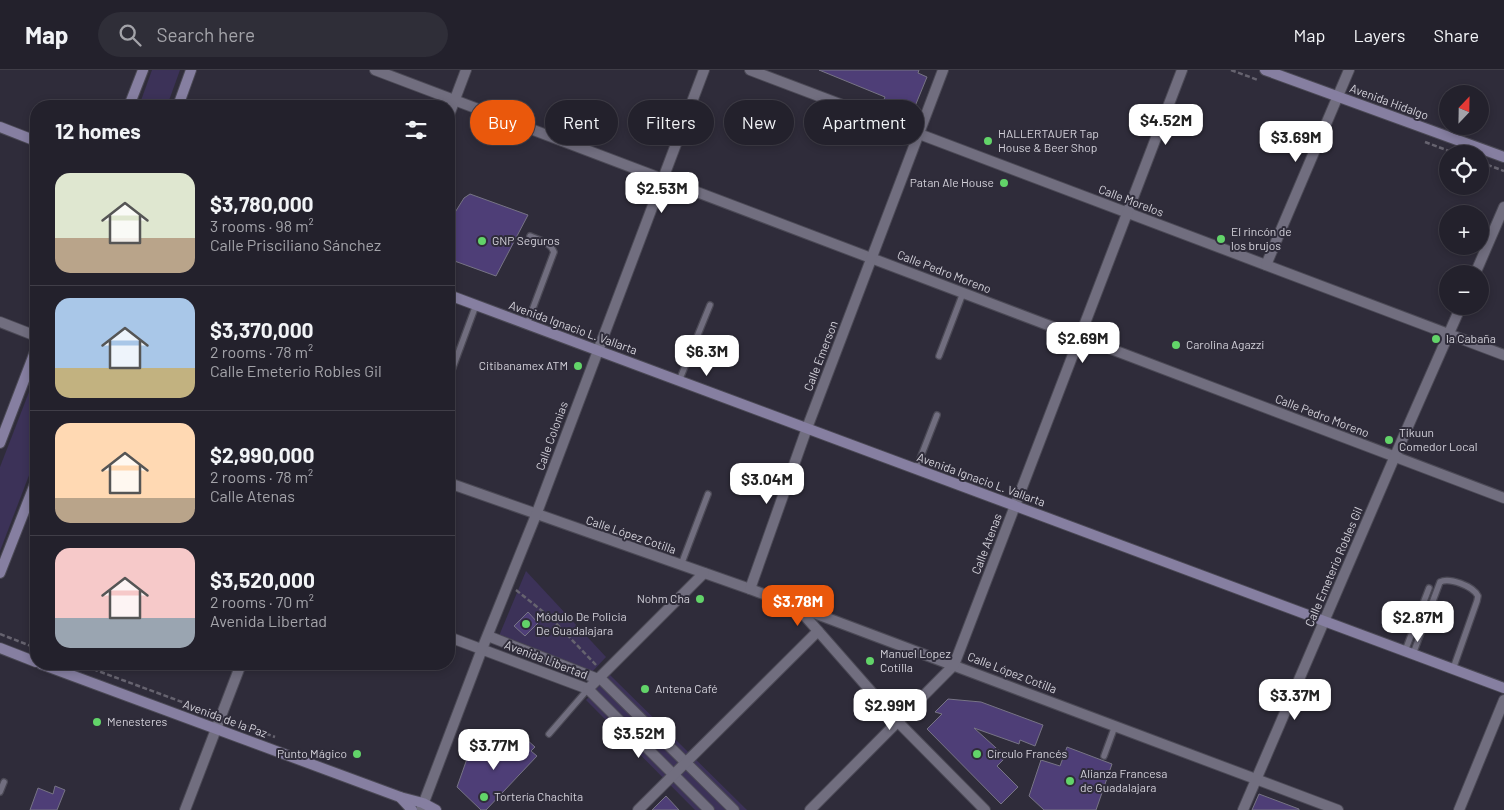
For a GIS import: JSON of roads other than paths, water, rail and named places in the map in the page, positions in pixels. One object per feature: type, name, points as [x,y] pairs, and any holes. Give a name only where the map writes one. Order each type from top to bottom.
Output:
[{"type":"main road","points":[[131,100],[143,70]]},
{"type":"main road","points":[[180,100],[191,70]]},
{"type":"main road","name":"Avenida Hidalgo","points":[[1265,70],[1504,157]]},
{"type":"main road","points":[[0,127],[30,139]]},
{"type":"main road","name":"Avenida Ignacio L. Vallarta","points":[[455,296],[1504,688]]},
{"type":"main road","points":[[0,443],[30,365]]},
{"type":"main road","points":[[0,574],[30,497]]},
{"type":"main road","points":[[0,648],[30,660]]},
{"type":"main road","name":"Avenida de la Paz","points":[[57,670],[436,810]]},
{"type":"main road","name":"Avenida de la Paz","points":[[400,797],[412,810]]},
{"type":"street","name":"Calle Pedro Moreno","points":[[375,70],[454,100]]},
{"type":"street","points":[[454,100],[466,70]]},
{"type":"street","name":"Calle Colonias","points":[[422,806],[536,515],[704,70]]},
{"type":"street","name":"Calle Morelos","points":[[750,70],[829,100]]},
{"type":"street","name":"Calle Emerson","points":[[924,121],[943,70]]},
{"type":"street","name":"Calle Atenas","points":[[810,810],[954,665],[1182,70]]},
{"type":"street","points":[[1266,265],[1349,70]]},
{"type":"street","name":"Calle Pedro Moreno","points":[[455,100],[1504,498]]},
{"type":"street","name":"Calle Morelos","points":[[924,136],[1504,355]]},
{"type":"street","name":"Calle Emerson","points":[[750,589],[807,428],[915,145]]},
{"type":"street","points":[[1479,265],[1504,207]]},
{"type":"street","name":"Calle Emeterio Robles Gil","points":[[1243,810],[1458,315]]},
{"type":"street","points":[[0,322],[30,334]]},
{"type":"street","name":"Calle López Cotilla","points":[[455,485],[750,589],[1338,810]]},
{"type":"street","points":[[588,690],[704,573]]},
{"type":"street","points":[[796,606],[898,722],[984,810]]},
{"type":"street","points":[[638,810],[818,631]]},
{"type":"street","points":[[488,636],[601,677]]},
{"type":"street","name":"Avenida Libertad","points":[[455,639],[588,690],[708,810]]},
{"type":"street","points":[[185,810],[239,670]]},
{"type":"street","name":"Avenida Libertad","points":[[601,677],[734,810]]},
{"type":"street","points":[[1459,810],[1504,700]]},
{"type":"lane","points":[[527,324],[554,252],[547,243],[530,236]]},
{"type":"lane","points":[[939,356],[963,293]]},
{"type":"lane","points":[[679,380],[710,304]]},
{"type":"lane","points":[[455,362],[476,305]]},
{"type":"lane","points":[[916,469],[937,415]]},
{"type":"lane","points":[[681,565],[708,494]]},
{"type":"lane","points":[[1409,653],[1440,582],[1444,580],[1472,588],[1478,596],[1454,669]]},
{"type":"lane","points":[[1409,653],[1429,588]]},
{"type":"lane","points":[[549,734],[588,690]]},
{"type":"lane","points":[[1104,756],[1115,726]]},
{"type":"lane","points":[[0,792],[4,782]]},
{"type":"place","name":"HALLERTAUER Tap House & Beer Shop","points":[[988,141]]},
{"type":"place","name":"Patan Ale House","points":[[1004,183]]},
{"type":"place","name":"El rincón de los brujos","points":[[1221,239]]},
{"type":"place","name":"GNP Seguros","points":[[482,241]]},
{"type":"place","name":"la Cabaña","points":[[1436,339]]},
{"type":"place","name":"Carolina Agazzi","points":[[1176,345]]},
{"type":"place","name":"Citibanamex ATM","points":[[578,366]]},
{"type":"place","name":"Tikuun Comedor Local","points":[[1389,440]]},
{"type":"place","name":"Nohm Cha","points":[[700,599]]},
{"type":"place","name":"Módulo De Policia De Guadalajara","points":[[526,624]]},
{"type":"place","name":"Manuel Lopez Cotilla","points":[[870,661]]},
{"type":"place","name":"Antena Café","points":[[645,689]]},
{"type":"place","name":"Menesteres","points":[[97,722]]},
{"type":"place","name":"Punto Mágico","points":[[357,754]]},
{"type":"place","name":"Círculo Francés","points":[[977,754]]},
{"type":"place","name":"Alianza Francesa de Guadalajara","points":[[1070,781]]},
{"type":"place","name":"Tortería Chachita","points":[[484,797]]}]
